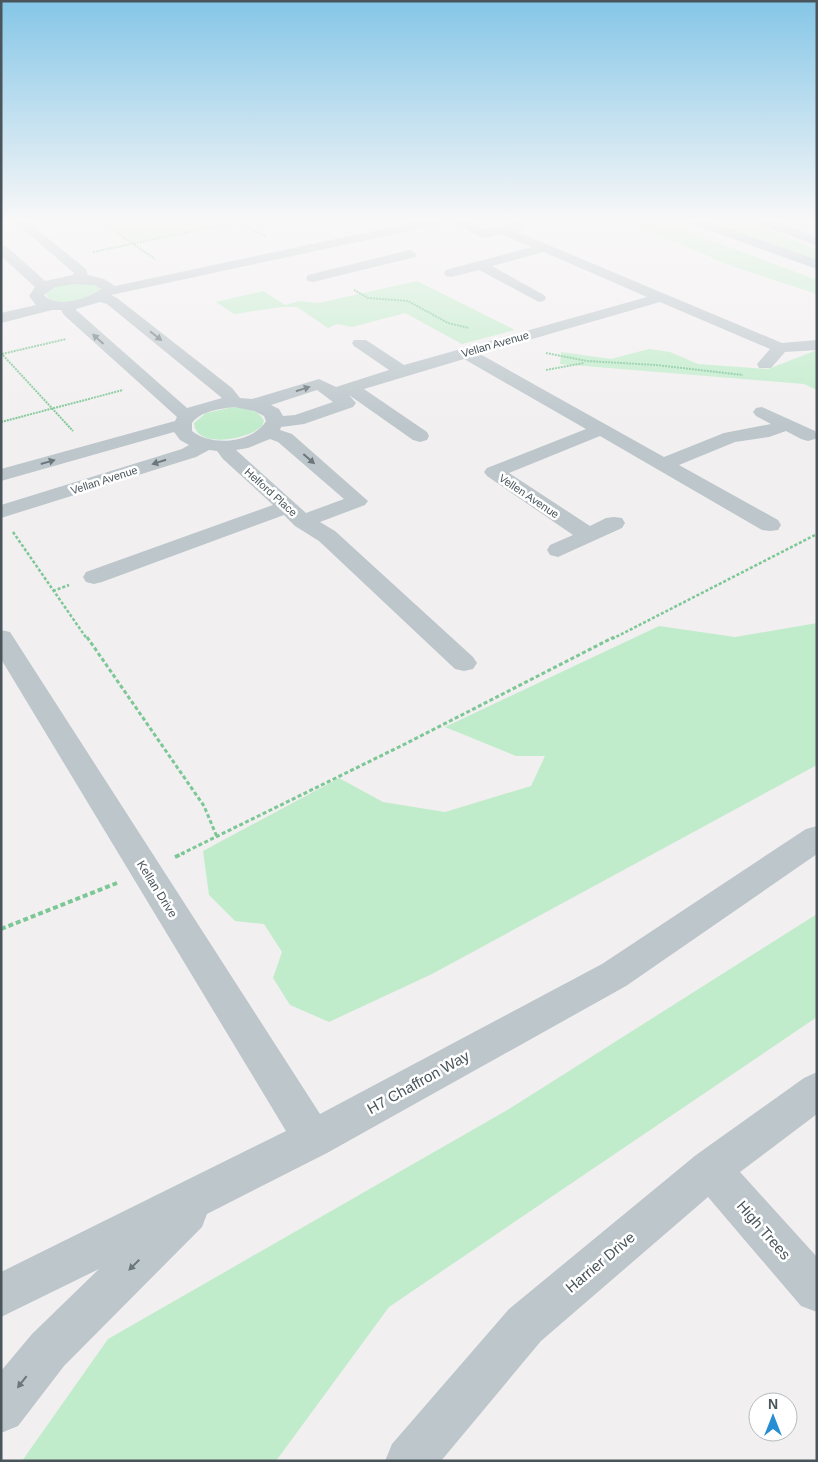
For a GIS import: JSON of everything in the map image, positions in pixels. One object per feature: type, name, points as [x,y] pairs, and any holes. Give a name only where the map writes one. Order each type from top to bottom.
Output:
[{"type":"street","points":[[105,294],[107,289]]},
{"type":"street","points":[[1,318],[60,305],[81,304],[105,294],[126,289]]},
{"type":"street","points":[[522,289],[539,298]]},
{"type":"street","points":[[639,289],[780,348],[817,345]]},
{"type":"street","points":[[19,296],[40,290]]},
{"type":"street","name":"Helford Place","points":[[40,290],[36,296],[38,300],[60,305],[69,312],[185,420],[183,430],[186,436],[214,445],[295,514],[358,501],[272,428],[274,415],[256,404]]},
{"type":"street","points":[[105,294],[226,392],[234,402]]},
{"type":"street","name":"Vellan Avenue","points":[[333,394],[402,371],[507,340],[659,298]]},
{"type":"street","points":[[360,343],[402,371]]},
{"type":"street","points":[[765,364],[780,348]]},
{"type":"street","points":[[466,353],[665,464],[770,526]]},
{"type":"street","points":[[1,475],[185,420],[206,406],[234,402],[256,404],[319,384],[347,403],[272,428],[257,440],[240,444],[214,445]]},
{"type":"street","points":[[352,389],[420,436]]},
{"type":"street","points":[[762,412],[808,435]]},
{"type":"street","points":[[665,464],[731,437],[769,431],[786,425]]},
{"type":"street","name":"Vellen Avenue","points":[[588,535],[494,472],[602,429]]},
{"type":"street","name":"Vellan Avenue","points":[[1,512],[214,445]]},
{"type":"street","points":[[94,577],[295,514],[327,536],[464,663]]},
{"type":"street","points":[[558,550],[614,523]]},
{"type":"street","name":"Kellan Drive","points":[[1,638],[312,1139]]},
{"type":"street","name":"H7 Chaffron Way","points":[[1,1294],[206,1194],[312,1139],[614,975],[817,838]]},
{"type":"street","name":"Harrier Drive","points":[[409,1461],[525,1325],[710,1169],[817,1091]]},
{"type":"street","name":"High Trees","points":[[710,1169],[817,1290]]},
{"type":"street","points":[[1,1409],[48,1350],[206,1194]]},
{"type":"path","points":[[352,289],[368,298],[408,301],[448,323],[474,329],[564,359],[589,363]]},
{"type":"path","points":[[2,354],[74,337]]},
{"type":"path","points":[[2,354],[76,434]]},
{"type":"path","points":[[515,380],[566,365],[589,363],[655,365],[707,373],[746,375]]},
{"type":"path","points":[[1,422],[131,388]]},
{"type":"path","points":[[12,530],[204,806],[217,837]]},
{"type":"path","points":[[1,929],[146,871],[217,837],[695,598],[817,534]]},
{"type":"green space","points":[[51,289],[100,290],[73,302],[65,303],[51,300],[46,295]]},
{"type":"green space","points":[[380,289],[433,289],[515,330],[462,344],[405,313],[352,327],[337,324],[328,328],[297,307],[281,307],[234,314],[216,302],[263,291],[285,305],[299,301],[319,303]]},
{"type":"green space","points":[[803,289],[817,289],[817,294]]},
{"type":"green space","points":[[649,349],[670,352],[698,364],[768,369],[817,350],[817,390],[804,384],[560,364],[561,352],[611,359]]},
{"type":"green space","points":[[234,407],[251,410],[258,414],[264,421],[262,426],[246,435],[224,439],[204,437],[197,431],[194,423],[206,413]]},
{"type":"green space","points":[[817,623],[817,765],[432,974],[329,1022],[290,1005],[273,978],[282,952],[264,924],[235,921],[209,895],[203,851],[339,778],[383,802],[445,812],[531,786],[545,756],[516,756],[445,727],[659,626],[735,637]]},
{"type":"green space","points":[[817,914],[817,1017],[389,1307],[276,1461],[22,1461],[108,1339],[509,1109]]}]
